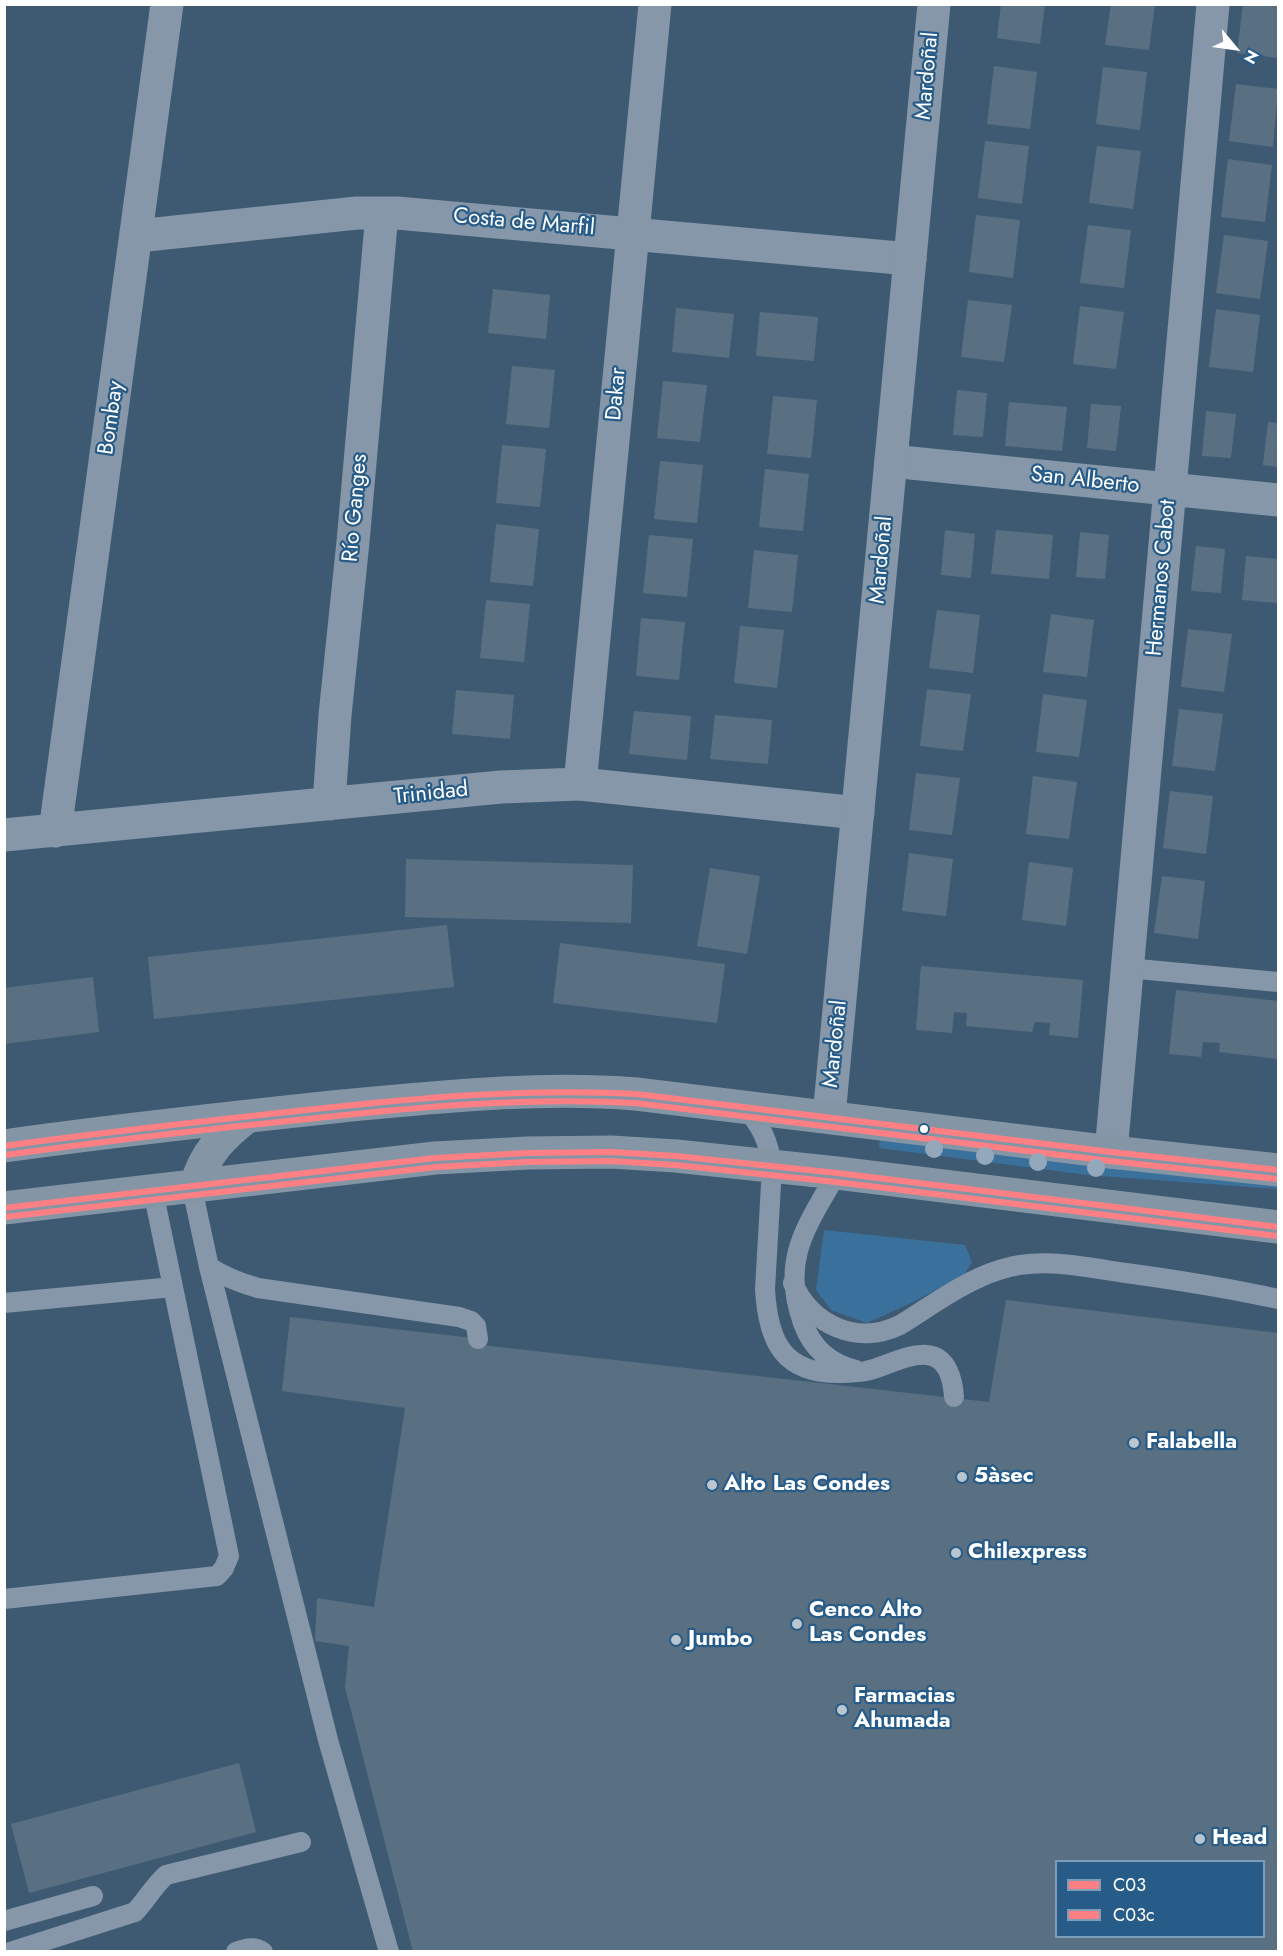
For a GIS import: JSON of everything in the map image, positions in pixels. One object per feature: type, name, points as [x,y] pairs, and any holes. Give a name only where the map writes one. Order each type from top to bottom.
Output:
[{"type":"main road","points":[[4,1146],[248,1116],[407,1100],[524,1091],[580,1090],[743,1106],[1111,1152],[1278,1170]]},
{"type":"main road","points":[[196,1185],[201,1168],[211,1151],[228,1131],[248,1116]]},
{"type":"main road","points":[[4,1208],[435,1158],[528,1153],[646,1153],[837,1173],[1278,1227]]},
{"type":"street","name":"Bombay","points":[[55,831],[167,4]]},
{"type":"street","name":"Dakar","points":[[580,784],[655,4]]},
{"type":"street","name":"Mardoñal","points":[[829,1116],[934,4]]},
{"type":"street","name":"Hermanos Cabot","points":[[1111,1152],[1213,4]]},
{"type":"street","name":"Costa de Marfil","points":[[137,236],[357,213],[422,214],[910,259]]},
{"type":"street","name":"Río Ganges","points":[[329,804],[335,715],[382,213]]},
{"type":"street","name":"San Alberto","points":[[891,461],[1278,500]]},
{"type":"street","name":"Trinidad","points":[[4,835],[501,787],[580,784],[858,813]]},
{"type":"lane","points":[[1127,968],[1278,982]]},
{"type":"lane","points":[[743,1106],[755,1119],[770,1150],[772,1167],[766,1307],[771,1330],[784,1352],[803,1368],[822,1374],[864,1372],[929,1355],[939,1360],[949,1372],[954,1397]]},
{"type":"lane","points":[[837,1173],[801,1241],[793,1283],[797,1307],[812,1342],[831,1360],[844,1367],[864,1372]]},
{"type":"lane","points":[[196,1185],[195,1202],[209,1267],[328,1740],[389,1952]]},
{"type":"lane","points":[[4,1599],[217,1576],[229,1557],[153,1191]]},
{"type":"lane","points":[[793,1283],[807,1306],[822,1320],[845,1330],[868,1334],[900,1325],[983,1276],[1012,1266],[1039,1263],[1082,1266],[1154,1276],[1278,1299]]},
{"type":"lane","points":[[209,1267],[235,1281],[258,1288],[459,1317],[471,1321],[476,1326],[478,1339]]},
{"type":"lane","points":[[4,1303],[173,1287]]},
{"type":"lane","points":[[10,1952],[135,1912],[166,1875],[301,1842]]},
{"type":"lane","points":[[4,1921],[93,1896]]},
{"type":"lane","points":[[236,1952],[244,1948],[258,1948],[263,1952]]},
{"type":"shaded area","points":[[880,1138],[1278,1185],[1278,1189],[1088,1175],[879,1148]]},
{"type":"shaded area","points":[[824,1230],[965,1245],[972,1262],[964,1275],[867,1323],[831,1310],[816,1290]]},
{"type":"building","points":[[1001,4],[1045,4],[1040,44],[997,38]]},
{"type":"building","points":[[1111,4],[1155,4],[1149,50],[1105,45]]},
{"type":"building","points":[[1243,4],[1278,4],[1278,58],[1237,53]]},
{"type":"building","points":[[994,66],[1037,72],[1030,129],[987,124]]},
{"type":"building","points":[[1103,67],[1147,72],[1140,130],[1096,124]]},
{"type":"building","points":[[1236,84],[1278,89],[1273,147],[1229,141]]},
{"type":"building","points":[[985,141],[1029,146],[1022,204],[978,198]]},
{"type":"building","points":[[1097,146],[1141,151],[1133,209],[1089,203]]},
{"type":"building","points":[[1228,159],[1272,165],[1265,222],[1221,217]]},
{"type":"building","points":[[976,215],[1020,220],[1013,278],[969,272]]},
{"type":"building","points":[[1088,225],[1131,230],[1124,288],[1080,283]]},
{"type":"building","points":[[1224,235],[1268,241],[1260,299],[1216,293]]},
{"type":"building","points":[[493,289],[550,295],[546,339],[488,333]]},
{"type":"building","points":[[968,300],[1012,305],[1004,362],[961,357]]},
{"type":"building","points":[[1080,306],[1124,312],[1116,369],[1073,364]]},
{"type":"building","points":[[676,308],[734,314],[729,358],[672,352]]},
{"type":"building","points":[[1216,309],[1260,315],[1253,372],[1209,367]]},
{"type":"building","points":[[760,312],[818,317],[814,361],[756,356]]},
{"type":"building","points":[[512,366],[555,370],[549,428],[506,424]]},
{"type":"building","points":[[663,381],[707,385],[700,442],[657,438]]},
{"type":"building","points":[[957,390],[987,393],[983,437],[953,435]]},
{"type":"building","points":[[773,396],[817,400],[811,458],[767,454]]},
{"type":"building","points":[[1009,402],[1067,407],[1062,451],[1005,446]]},
{"type":"building","points":[[1091,404],[1121,406],[1116,451],[1087,448]]},
{"type":"building","points":[[1206,411],[1236,414],[1231,458],[1202,456]]},
{"type":"building","points":[[1268,422],[1278,423],[1278,467],[1263,465]]},
{"type":"building","points":[[502,445],[546,449],[540,507],[496,503]]},
{"type":"building","points":[[660,461],[703,465],[697,523],[654,519]]},
{"type":"building","points":[[765,469],[809,474],[803,531],[759,527]]},
{"type":"building","points":[[496,524],[539,529],[533,586],[490,582]]},
{"type":"building","points":[[945,530],[975,534],[971,578],[941,575]]},
{"type":"building","points":[[996,530],[1053,535],[1049,579],[991,574]]},
{"type":"building","points":[[1080,532],[1109,535],[1105,579],[1076,577]]},
{"type":"building","points":[[649,535],[693,539],[687,597],[643,593]]},
{"type":"building","points":[[1196,546],[1225,549],[1221,593],[1191,591]]},
{"type":"building","points":[[754,550],[798,555],[792,612],[748,608]]},
{"type":"building","points":[[1246,556],[1278,559],[1278,603],[1242,600]]},
{"type":"building","points":[[486,600],[530,604],[524,662],[480,658]]},
{"type":"building","points":[[937,610],[980,615],[973,673],[929,668]]},
{"type":"building","points":[[1051,614],[1094,620],[1087,677],[1043,672]]},
{"type":"building","points":[[641,618],[685,622],[679,680],[636,676]]},
{"type":"building","points":[[740,626],[784,630],[777,688],[734,683]]},
{"type":"building","points":[[1188,629],[1232,634],[1224,692],[1181,687]]},
{"type":"building","points":[[927,689],[971,694],[963,751],[920,746]]},
{"type":"building","points":[[456,690],[514,695],[510,739],[452,734]]},
{"type":"building","points":[[1043,694],[1087,700],[1079,757],[1036,752]]},
{"type":"building","points":[[1179,709],[1223,714],[1215,771],[1172,766]]},
{"type":"building","points":[[634,711],[691,716],[687,760],[629,754]]},
{"type":"building","points":[[715,715],[772,720],[768,764],[710,759]]},
{"type":"building","points":[[916,773],[960,778],[952,835],[909,830]]},
{"type":"building","points":[[1033,776],[1077,782],[1069,839],[1026,834]]},
{"type":"building","points":[[1170,791],[1213,796],[1206,854],[1163,848]]},
{"type":"building","points":[[909,853],[953,859],[946,916],[902,911]]},
{"type":"building","points":[[406,859],[633,865],[631,923],[405,917]]},
{"type":"building","points":[[1029,862],[1073,868],[1066,926],[1022,920]]},
{"type":"building","points":[[710,868],[760,876],[747,954],[697,946]]},
{"type":"building","points":[[1162,876],[1205,881],[1198,939],[1154,933]]},
{"type":"building","points":[[447,925],[454,987],[154,1019],[148,957]]},
{"type":"building","points":[[560,943],[725,964],[717,1023],[553,1003]]},
{"type":"building","points":[[921,966],[1083,980],[1078,1038],[1049,1035],[1050,1023],[1035,1022],[1032,1032],[966,1026],[967,1013],[954,1012],[952,1033],[916,1030]]},
{"type":"building","points":[[93,977],[99,1032],[4,1044],[4,988]]},
{"type":"building","points":[[1176,990],[1278,1001],[1278,1059],[1219,1052],[1220,1043],[1203,1042],[1201,1057],[1169,1054]]},
{"type":"building","name":"Cenco Alto Las Condes","points":[[1006,1300],[1278,1333],[1278,1952],[413,1952],[345,1687],[349,1646],[315,1641],[317,1598],[374,1607],[405,1408],[282,1391],[290,1317],[481,1339],[481,1345],[989,1402]]},
{"type":"building","points":[[239,1763],[256,1832],[29,1893],[11,1824]]},
{"type":"transit line","name":"C03","points":[[4,1146],[388,1102],[512,1093],[595,1092],[636,1094],[1278,1170]]},
{"type":"transit line","name":"C03c","points":[[5,1155],[194,1131],[390,1111],[512,1102],[594,1101],[635,1103],[1277,1179]]},
{"type":"transit line","name":"C03","points":[[4,1208],[435,1158],[528,1153],[611,1152],[676,1156],[837,1173],[1278,1227]]},
{"type":"transit line","name":"C03c","points":[[5,1217],[436,1167],[528,1162],[611,1161],[675,1165],[836,1182],[1277,1236]]},
{"type":"place","name":"Falabella","points":[[1134,1443]]},
{"type":"place","name":"5àsec","points":[[962,1477]]},
{"type":"place","name":"Alto Las Condes","points":[[712,1485]]},
{"type":"place","name":"Chilexpress","points":[[956,1553]]},
{"type":"place","name":"Cenco Alto Las Condes","points":[[797,1624]]},
{"type":"place","name":"Jumbo","points":[[676,1640]]},
{"type":"place","name":"Farmacias Ahumada","points":[[842,1710]]},
{"type":"place","name":"Head","points":[[1200,1839]]}]
